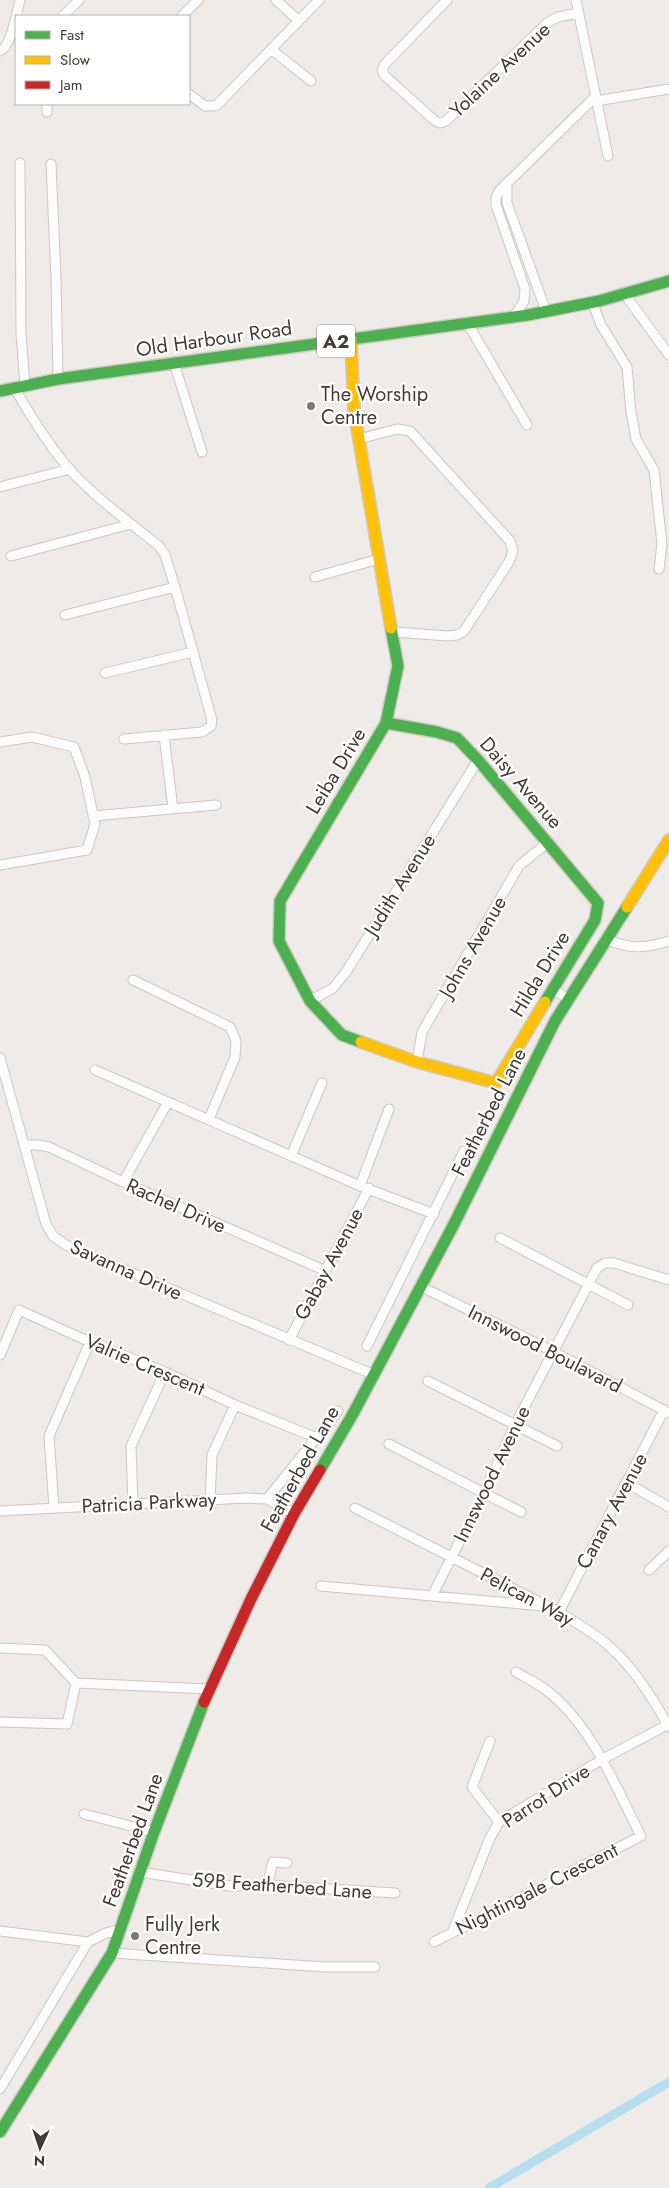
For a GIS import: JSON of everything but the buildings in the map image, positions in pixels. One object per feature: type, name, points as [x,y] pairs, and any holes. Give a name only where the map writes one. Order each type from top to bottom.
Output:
[{"type":"main road","name":"Old Harbour Road","points":[[0,390],[174,363],[514,317],[593,304],[626,296],[669,281]]},
{"type":"main road","name":"Leiba Drive","points":[[351,339],[354,410],[379,559],[394,632],[398,666],[386,723],[280,901],[278,941],[310,1001],[342,1036],[417,1062],[496,1083]]},
{"type":"main road","name":"Daisy Avenue","points":[[386,723],[437,732],[457,738],[478,760],[593,896],[598,903],[598,910]]},
{"type":"main road","name":"Featherbed Lane","points":[[0,2132],[112,1953],[154,1832],[210,1689],[251,1599],[294,1514],[354,1412],[372,1374],[454,1224],[555,1021],[669,840]]},
{"type":"main road","name":"Hilda Drive","points":[[496,1083],[595,920],[598,910]]},
{"type":"street","points":[[16,15],[20,0]]},
{"type":"street","points":[[64,15],[79,0]]},
{"type":"street","points":[[183,15],[198,0]]},
{"type":"street","points":[[276,0],[298,20]]},
{"type":"street","points":[[190,95],[205,106],[216,106],[319,0]]},
{"type":"street","name":"Yolaine Avenue","points":[[447,0],[385,64],[382,70],[384,75],[398,88],[434,120],[440,123],[446,121],[547,23],[558,17],[579,13]]},
{"type":"street","points":[[576,0],[608,156]]},
{"type":"street","points":[[2,51],[8,43],[15,18]]},
{"type":"street","points":[[272,50],[311,81]]},
{"type":"street","points":[[514,317],[524,300],[525,288],[496,205],[499,191],[596,99],[669,88]]},
{"type":"street","points":[[20,163],[20,386],[40,432],[70,470],[100,500],[159,546],[165,556],[212,720],[211,726],[202,732],[124,739]]},
{"type":"street","points":[[51,164],[58,380]]},
{"type":"street","points":[[507,183],[507,203],[546,311]]},
{"type":"street","points":[[626,296],[669,355]]},
{"type":"street","points":[[593,304],[601,325],[627,367],[631,412],[636,439],[654,470],[662,544],[659,569]]},
{"type":"street","points":[[468,324],[527,426]]},
{"type":"street","points":[[174,363],[202,452]]},
{"type":"street","points":[[359,439],[397,429],[410,431],[510,541],[513,551],[509,562],[464,630],[457,635],[394,632]]},
{"type":"street","points":[[0,487],[70,470]]},
{"type":"street","points":[[11,556],[131,524]]},
{"type":"street","points":[[315,577],[379,559]]},
{"type":"street","points":[[65,615],[175,587]]},
{"type":"street","points":[[105,673],[193,652]]},
{"type":"street","points":[[164,735],[173,809]]},
{"type":"street","points":[[0,742],[32,737],[74,747],[85,777],[95,824],[88,850],[0,865]]},
{"type":"street","name":"Judith Avenue","points":[[310,1001],[333,988],[346,972],[478,760]]},
{"type":"street","points":[[93,816],[216,805]]},
{"type":"street","name":"Johns Avenue","points":[[417,1062],[422,1032],[519,866],[547,843]]},
{"type":"street","points":[[605,939],[626,947],[650,946],[669,940]]},
{"type":"street","points":[[133,980],[230,1027],[236,1041],[235,1057],[209,1118]]},
{"type":"street","points":[[553,989],[568,999]]},
{"type":"street","name":"Savanna Drive","points":[[0,1058],[26,1146],[46,1224],[53,1236],[66,1246],[372,1374]]},
{"type":"street","points":[[95,1070],[209,1118],[291,1156],[434,1214]]},
{"type":"street","points":[[291,1156],[322,1083]]},
{"type":"street","points":[[123,1182],[168,1102]]},
{"type":"street","name":"Gabay Avenue","points":[[289,1340],[326,1271],[365,1187],[388,1109]]},
{"type":"street","name":"Rachel Drive","points":[[26,1146],[37,1145],[49,1148],[326,1271]]},
{"type":"street","points":[[367,1346],[464,1151]]},
{"type":"street","points":[[500,1238],[628,1305]]},
{"type":"street","name":"Innswood Avenue","points":[[432,1596],[484,1493],[515,1425],[554,1352],[587,1284],[598,1268],[605,1263],[614,1263],[669,1280]]},
{"type":"street","name":"Innswood Boulavard","points":[[420,1286],[554,1352],[666,1412]]},
{"type":"street","name":"Valrie Crescent","points":[[0,1355],[19,1310],[90,1342],[165,1372],[235,1405],[317,1438]]},
{"type":"street","points":[[54,1508],[49,1436],[90,1342]]},
{"type":"street","points":[[133,1505],[131,1446],[165,1372]]},
{"type":"street","points":[[428,1381],[557,1446]]},
{"type":"street","points":[[210,1501],[212,1455],[235,1405]]},
{"type":"street","points":[[267,1499],[338,1411]]},
{"type":"street","name":"Canary Avenue","points":[[559,1612],[666,1412]]},
{"type":"street","points":[[389,1444],[522,1512]]},
{"type":"street","points":[[627,1482],[669,1507]]},
{"type":"street","name":"Patricia Parkway","points":[[0,1511],[246,1498],[267,1499],[294,1514]]},
{"type":"street","name":"Pelican Way","points":[[355,1508],[559,1612],[610,1646],[630,1668],[668,1725]]},
{"type":"street","points":[[649,1570],[669,1551]]},
{"type":"street","points":[[321,1586],[547,1606]]},
{"type":"street","points":[[0,1648],[45,1650],[76,1683],[210,1689]]},
{"type":"street","points":[[516,1672],[546,1690],[577,1720],[602,1760]]},
{"type":"street","points":[[0,1722],[66,1724],[76,1683]]},
{"type":"street","name":"Parrot Drive","points":[[452,1933],[490,1838],[499,1822],[602,1760],[668,1725]]},
{"type":"street","points":[[490,1741],[472,1787],[499,1822]]},
{"type":"street","name":"Nightingale Crescent","points":[[434,1942],[641,1836],[602,1760]]},
{"type":"street","points":[[84,1814],[154,1832]]},
{"type":"street","points":[[267,1885],[273,1862],[287,1862]]},
{"type":"street","name":"59B Featherbed Lane","points":[[140,1872],[230,1886],[267,1885],[394,1893]]},
{"type":"street","points":[[0,1933],[88,1942],[106,1933],[120,1930]]},
{"type":"street","points":[[0,2089],[88,1942]]},
{"type":"street","points":[[112,1953],[325,1967],[375,1968]]},
{"type":"waterway","points":[[489,2188],[669,2082]]},
{"type":"traffic: fast","points":[[0,391],[58,379],[528,315],[599,301],[669,281]]},
{"type":"traffic: fast","points":[[361,1042],[342,1035],[310,1001],[279,941],[280,901],[386,723],[398,666],[391,628]]},
{"type":"traffic: fast","points":[[386,723],[437,732],[457,738],[478,760],[598,903],[595,920],[545,1002]]},
{"type":"traffic: fast","points":[[320,1470],[354,1412],[454,1224],[555,1021],[627,907]]},
{"type":"traffic: fast","points":[[0,2132],[112,1953],[154,1832],[204,1702]]},
{"type":"traffic: slow","points":[[351,339],[354,410],[391,628]]},
{"type":"traffic: slow","points":[[627,907],[669,840]]},
{"type":"traffic: slow","points":[[361,1042],[417,1062],[496,1083],[545,1002]]},
{"type":"traffic: jam","points":[[204,1702],[251,1599],[294,1514],[320,1470]]},
{"type":"place","name":"The Worship Centre","points":[[311,406]]},
{"type":"place","name":"Fully Jerk Centre","points":[[135,1936]]}]
